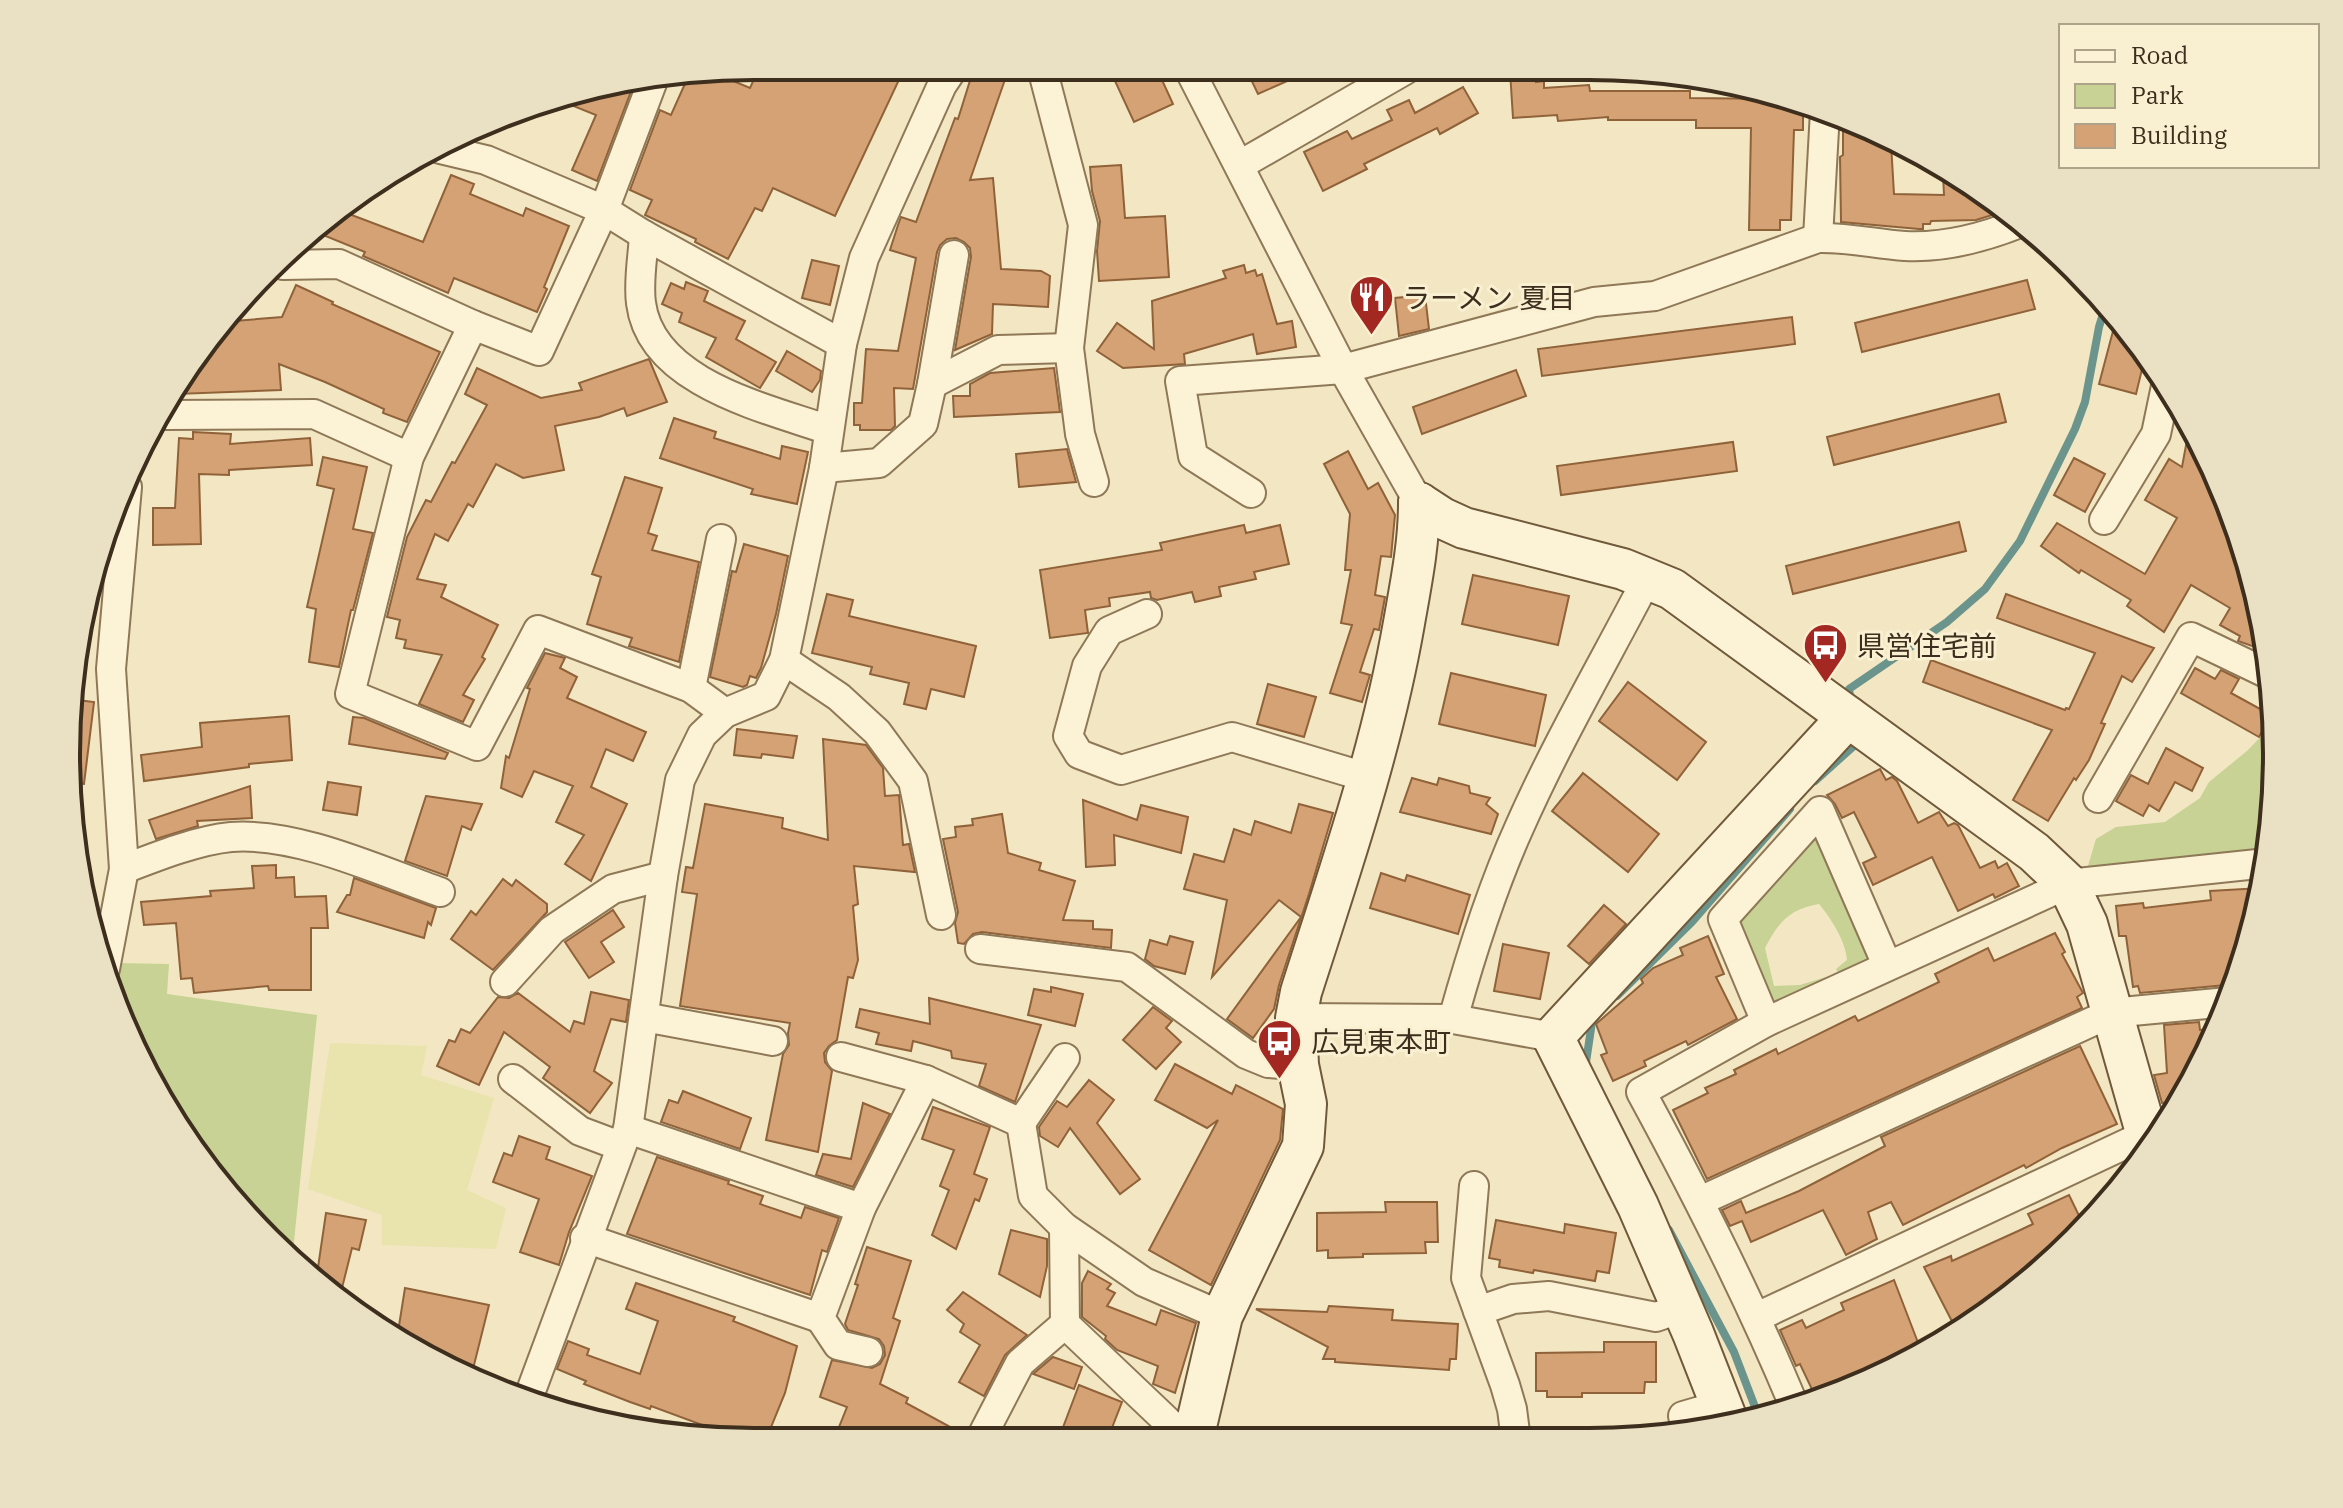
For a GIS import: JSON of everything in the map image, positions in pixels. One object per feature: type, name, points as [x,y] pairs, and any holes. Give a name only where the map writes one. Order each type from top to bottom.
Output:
[{"type":"street","points":[[531,1390],[624,1138],[680,780],[702,735],[725,713],[766,696],[784,660],[824,468],[842,344],[864,258],[945,80]]},
{"type":"street","points":[[1045,80],[1083,225],[1069,348],[1080,434],[1094,482]]},
{"type":"street","points":[[1195,80],[1343,369],[1419,503],[1464,528],[1648,577],[1672,589],[2034,852],[2068,884],[2087,924],[2111,1013],[2149,1128]]},
{"type":"street","points":[[1240,165],[1388,80]]},
{"type":"street","points":[[290,265],[339,264],[473,325],[539,351],[604,210],[650,89]]},
{"type":"street","points":[[1818,238],[1824,123]]},
{"type":"street","points":[[452,152],[486,160],[604,210],[842,344]]},
{"type":"street","points":[[1251,493],[1193,456],[1180,381],[1343,369],[1594,302],[1655,296],[1818,238],[1844,237],[1907,246],[1982,238],[2009,227]]},
{"type":"street","points":[[644,235],[641,303],[654,341],[695,378],[730,396],[829,430]]},
{"type":"street","points":[[824,468],[879,463],[923,424],[954,255]]},
{"type":"street","points":[[473,325],[409,457],[350,694],[477,746],[538,630],[691,688],[725,713]]},
{"type":"street","points":[[932,384],[998,350],[1069,348]]},
{"type":"street","points":[[2104,520],[2156,434],[2163,401]]},
{"type":"street","points":[[171,415],[314,414],[409,457]]},
{"type":"street","points":[[1196,1428],[1222,1316],[1303,1146],[1306,1104],[1298,1065],[1296,1018],[1301,992],[1369,778],[1393,689],[1419,539],[1419,503]]},
{"type":"street","points":[[109,948],[124,869],[111,669],[122,520]]},
{"type":"street","points":[[691,688],[721,539]]},
{"type":"street","points":[[1453,1019],[1473,946],[1518,830],[1550,761],[1648,577]]},
{"type":"street","points":[[1147,614],[1109,631],[1087,666],[1068,736],[1079,754],[1121,770],[1232,737],[1369,778]]},
{"type":"street","points":[[2098,798],[2191,637],[2257,669]]},
{"type":"street","points":[[784,660],[839,697],[877,732],[913,781],[941,915]]},
{"type":"street","points":[[1553,1037],[1848,717]]},
{"type":"street","points":[[1766,1022],[1723,919],[1820,811],[1887,965]]},
{"type":"street","points":[[124,869],[163,854],[231,837],[293,841],[440,892]]},
{"type":"street","points":[[1790,1397],[1757,1317],[1700,1201],[1641,1092],[1766,1022],[2068,884],[2253,864]]},
{"type":"street","points":[[505,982],[552,930],[565,921],[613,889],[663,876]]},
{"type":"street","points":[[980,949],[1127,967],[1246,1054],[1268,1063],[1298,1065]]},
{"type":"street","points":[[1700,1201],[2111,1013],[2215,1003]]},
{"type":"street","points":[[644,1017],[773,1041]]},
{"type":"street","points":[[1296,1018],[1453,1019],[1553,1037]]},
{"type":"street","points":[[1553,1037],[1638,1206],[1725,1414]]},
{"type":"street","points":[[841,1057],[926,1080],[1021,1123]]},
{"type":"street","points":[[1065,1058],[1021,1123],[1033,1196],[1064,1227],[1144,1282],[1222,1316]]},
{"type":"street","points":[[513,1079],[580,1131],[624,1138],[861,1208]]},
{"type":"street","points":[[820,1318],[861,1208],[926,1080]]},
{"type":"street","points":[[1757,1317],[2137,1145]]},
{"type":"street","points":[[1474,1186],[1466,1278],[1512,1409],[1514,1428]]},
{"type":"street","points":[[1064,1227],[1065,1324],[1174,1428]]},
{"type":"street","points":[[585,1238],[820,1318],[838,1345],[868,1352]]},
{"type":"street","points":[[1478,1311],[1513,1299],[1549,1296],[1656,1317],[1682,1308]]},
{"type":"street","points":[[986,1428],[1020,1363],[1065,1324]]},
{"type":"street","points":[[1683,1416],[1719,1415]]},
{"type":"shaded area","points":[[330,1043],[427,1046],[421,1075],[494,1098],[467,1190],[506,1208],[496,1249],[382,1245],[382,1215],[308,1189]]},
{"type":"green space","points":[[2263,735],[2262,798],[2255,856],[2121,869],[2088,866],[2096,839],[2116,827],[2165,822],[2200,798],[2209,782]]},
{"type":"green space","points":[[1816,824],[1880,963],[1843,982],[1836,969],[1847,960],[1846,953],[1833,923],[1819,904],[1800,909],[1780,924],[1765,948],[1774,986],[1800,985],[1826,977],[1832,985],[1769,1018],[1732,921]]},
{"type":"green space","points":[[114,964],[169,964],[167,994],[317,1015],[294,1246],[219,1164],[170,1091],[131,1012]]},
{"type":"building","points":[[732,80],[750,88],[754,80],[899,80],[835,216],[773,188],[762,211],[755,208],[728,259],[695,242],[696,239],[645,215],[652,200],[630,190],[660,110],[671,115],[685,84]]},
{"type":"building","points":[[970,80],[1005,80],[970,180],[993,178],[1001,269],[1041,271],[1050,276],[1048,307],[993,304],[992,334],[955,350],[971,257],[970,248],[964,242],[956,238],[947,239],[937,252],[913,389],[894,388],[895,426],[891,430],[860,430],[860,425],[854,425],[854,403],[862,403],[866,349],[898,351],[916,258],[890,250],[901,217],[916,222],[955,118],[958,119]]},
{"type":"building","points":[[1115,80],[1162,80],[1173,104],[1134,122]]},
{"type":"building","points":[[1251,80],[1290,80],[1258,94]]},
{"type":"building","points":[[1511,80],[1544,81],[1544,88],[1589,85],[1590,91],[1690,91],[1690,98],[1744,99],[1803,115],[1803,130],[1794,130],[1791,220],[1780,220],[1780,230],[1749,230],[1751,128],[1696,128],[1696,120],[1608,120],[1608,117],[1558,121],[1557,115],[1513,118]]},
{"type":"building","points":[[1463,87],[1478,113],[1440,134],[1437,128],[1364,164],[1367,169],[1323,191],[1304,152],[1347,131],[1352,139],[1392,120],[1387,110],[1409,100],[1415,113]]},
{"type":"building","points":[[631,92],[597,181],[572,170],[596,115],[572,105]]},
{"type":"building","points":[[1843,130],[1892,152],[1894,194],[1944,195],[1943,181],[1993,215],[1976,220],[1931,221],[1930,224],[1923,224],[1923,229],[1841,222],[1840,157],[1843,155]]},
{"type":"building","points":[[1121,165],[1125,218],[1165,216],[1169,277],[1099,281],[1097,251],[1100,221],[1092,191],[1090,167]]},
{"type":"building","points":[[451,175],[474,184],[470,194],[523,216],[526,208],[569,226],[537,312],[454,278],[448,293],[324,235],[350,215],[423,242]]},
{"type":"building","points":[[812,260],[839,266],[830,305],[802,298]]},
{"type":"building","points":[[1244,265],[1246,273],[1255,270],[1257,276],[1262,274],[1277,324],[1292,321],[1296,347],[1257,354],[1253,334],[1184,354],[1185,364],[1123,368],[1097,351],[1117,323],[1154,349],[1152,301],[1226,278],[1223,271]]},
{"type":"building","points":[[2027,280],[2035,309],[1862,352],[1855,323]]},
{"type":"building","points":[[686,282],[708,291],[704,301],[745,321],[736,339],[776,362],[760,388],[706,357],[716,338],[679,322],[682,313],[662,304],[671,283],[684,289]]},
{"type":"building","points":[[296,285],[440,352],[407,422],[383,413],[384,409],[325,382],[279,364],[281,390],[185,394],[238,321],[282,317]]},
{"type":"building","points":[[1425,295],[1429,329],[1399,336],[1395,298]]},
{"type":"building","points":[[1792,317],[1795,344],[1542,376],[1538,349]]},
{"type":"building","points":[[2113,331],[2142,370],[2136,394],[2099,384]]},
{"type":"building","points":[[787,351],[821,371],[820,380],[812,392],[776,371]]},
{"type":"building","points":[[649,359],[667,402],[627,416],[624,408],[555,426],[564,470],[523,478],[496,464],[473,507],[468,504],[448,541],[435,534],[417,579],[446,585],[441,597],[498,625],[482,657],[485,659],[463,695],[474,700],[463,722],[419,704],[442,655],[404,648],[406,640],[396,638],[400,620],[387,617],[407,537],[426,500],[431,502],[487,405],[465,394],[477,368],[541,398],[582,390],[579,383]]},
{"type":"building","points":[[1054,368],[1060,412],[954,417],[953,396],[970,396],[970,384],[990,373]]},
{"type":"building","points":[[1516,370],[1526,396],[1422,434],[1413,407]]},
{"type":"building","points":[[1999,394],[2006,422],[1834,465],[1827,437]]},
{"type":"building","points":[[674,418],[716,432],[714,438],[780,459],[782,446],[808,452],[797,504],[751,494],[753,489],[660,458]]},
{"type":"building","points":[[193,432],[231,434],[230,444],[310,438],[312,465],[229,470],[229,475],[199,474],[201,544],[153,545],[153,508],[175,508],[179,438],[193,439]]},
{"type":"building","points":[[1733,442],[1737,471],[1561,495],[1557,466]]},
{"type":"building","points":[[2186,443],[2212,496],[2227,537],[2240,580],[2254,647],[2238,641],[2240,636],[2220,625],[2230,608],[2191,585],[2164,632],[2127,606],[2131,600],[2081,570],[2079,573],[2041,546],[2057,523],[2145,574],[2177,518],[2145,500],[2169,459],[2182,467]]},
{"type":"building","points":[[1067,449],[1076,482],[1019,487],[1016,454]]},
{"type":"building","points":[[1348,451],[1368,489],[1378,483],[1395,515],[1391,557],[1381,556],[1375,595],[1385,597],[1379,630],[1374,629],[1360,672],[1370,675],[1362,702],[1330,693],[1352,625],[1341,623],[1351,570],[1345,570],[1350,514],[1324,464]]},
{"type":"building","points":[[323,457],[367,467],[353,529],[373,533],[339,667],[309,662],[316,609],[307,607],[334,489],[317,485]]},
{"type":"building","points":[[2074,458],[2105,474],[2085,512],[2054,495]]},
{"type":"building","points":[[625,477],[662,488],[648,533],[657,536],[652,550],[699,562],[679,662],[629,646],[632,638],[587,624],[601,577],[592,574]]},
{"type":"building","points":[[1959,522],[1966,551],[1793,594],[1786,566]]},
{"type":"building","points":[[1244,525],[1246,533],[1280,525],[1289,564],[1254,572],[1256,579],[1219,587],[1221,596],[1195,602],[1192,592],[1157,600],[1151,598],[1150,592],[1109,598],[1110,606],[1085,610],[1088,633],[1050,638],[1040,570],[1162,550],[1160,543]]},
{"type":"building","points":[[744,544],[788,556],[761,668],[756,678],[750,676],[743,687],[710,677],[732,571],[736,572]]},
{"type":"building","points":[[1473,575],[1569,596],[1558,645],[1462,624]]},
{"type":"building","points":[[827,594],[853,600],[849,616],[976,646],[964,697],[931,689],[926,709],[904,704],[909,683],[870,674],[872,667],[812,653]]},
{"type":"building","points":[[2006,594],[2154,648],[2132,682],[2122,676],[2089,760],[2076,780],[2074,778],[2048,821],[2013,800],[2052,730],[1923,682],[1931,660],[2069,709],[2095,653],[1997,618]]},
{"type":"building","points":[[545,653],[565,658],[560,668],[577,677],[567,698],[646,732],[633,761],[606,749],[591,787],[627,804],[591,881],[565,864],[584,835],[556,822],[573,786],[534,771],[522,797],[501,788],[506,756],[509,758],[530,689],[527,688]]},
{"type":"building","points":[[2195,668],[2215,679],[2221,670],[2239,679],[2231,693],[2262,710],[2262,731],[2259,737],[2181,693]]},
{"type":"building","points":[[1451,673],[1546,695],[1535,746],[1439,724]]},
{"type":"building","points":[[1628,682],[1706,742],[1677,780],[1599,721]]},
{"type":"building","points":[[1268,684],[1316,697],[1304,737],[1257,724]]},
{"type":"building","points":[[82,701],[94,702],[84,784],[81,784]]},
{"type":"building","points":[[289,716],[292,760],[144,781],[141,755],[202,747],[200,723]]},
{"type":"building","points":[[353,717],[364,718],[448,753],[445,759],[349,744]]},
{"type":"building","points":[[737,729],[797,736],[793,758],[762,754],[761,758],[734,755]]},
{"type":"building","points":[[823,739],[866,745],[883,768],[885,796],[899,795],[903,845],[909,844],[915,872],[854,866],[858,904],[853,906],[858,960],[853,978],[848,977],[837,1040],[824,1053],[825,1062],[832,1071],[818,1152],[766,1140],[783,1054],[789,1045],[790,1023],[680,1006],[697,894],[682,892],[686,867],[693,868],[705,804],[783,818],[782,828],[828,840]]},
{"type":"building","points":[[2166,748],[2203,768],[2192,791],[2175,782],[2159,811],[2149,805],[2143,816],[2116,801],[2131,775],[2148,784]]},
{"type":"building","points":[[1880,769],[1886,780],[1892,777],[1897,781],[1918,823],[1939,812],[1948,826],[1958,825],[1980,868],[1995,861],[1998,868],[2007,863],[2019,886],[1995,898],[1993,894],[1958,911],[1932,857],[1873,885],[1863,863],[1876,857],[1854,812],[1842,818],[1827,795]]},
{"type":"building","points":[[1583,773],[1659,834],[1628,872],[1552,811]]},
{"type":"building","points":[[1412,778],[1437,785],[1439,778],[1469,786],[1470,793],[1490,798],[1486,804],[1498,814],[1491,834],[1400,812]]},
{"type":"building","points":[[328,782],[361,787],[357,815],[323,810]]},
{"type":"building","points":[[250,786],[252,818],[197,821],[198,826],[156,839],[149,820]]},
{"type":"building","points":[[426,796],[482,804],[471,830],[462,826],[447,876],[405,861]]},
{"type":"building","points":[[1083,800],[1137,820],[1141,805],[1188,817],[1181,853],[1114,835],[1115,865],[1086,867]]},
{"type":"building","points":[[1299,804],[1333,813],[1274,1009],[1253,1038],[1227,1019],[1301,917],[1279,900],[1212,977],[1227,900],[1184,889],[1194,854],[1224,862],[1234,829],[1251,835],[1255,821],[1291,833]]},
{"type":"building","points":[[1002,814],[1008,853],[1041,863],[1039,870],[1075,881],[1063,920],[1093,921],[1093,929],[1112,930],[1111,948],[982,932],[973,934],[964,944],[958,943],[955,923],[958,912],[943,839],[956,837],[955,827],[973,825],[972,819]]},
{"type":"building","points":[[276,865],[276,878],[294,877],[295,897],[326,896],[328,928],[311,928],[311,990],[269,990],[268,986],[194,993],[192,978],[181,979],[176,923],[144,925],[141,902],[211,896],[210,891],[254,888],[252,866]]},
{"type":"building","points":[[1381,873],[1405,881],[1407,875],[1470,895],[1458,934],[1370,908]]},
{"type":"building","points":[[354,878],[436,908],[424,938],[337,912],[350,895]]},
{"type":"building","points":[[503,879],[512,886],[516,880],[547,904],[547,912],[493,970],[451,939],[471,911],[476,915]]},
{"type":"building","points":[[2249,889],[2222,985],[2140,993],[2138,986],[2133,987],[2126,936],[2119,936],[2116,906],[2143,903],[2144,908],[2211,900],[2210,891]]},
{"type":"building","points":[[1604,905],[1626,924],[1589,964],[1568,946]]},
{"type":"building","points":[[613,910],[624,927],[601,942],[614,962],[589,978],[565,942]]},
{"type":"building","points":[[2055,933],[2065,952],[2062,954],[2083,993],[2077,997],[2082,1008],[1707,1179],[1673,1110],[1708,1093],[1705,1088],[1736,1074],[1734,1070],[1776,1049],[1778,1054],[1855,1016],[1858,1021],[1939,982],[1935,974],[1988,948],[1994,961]]},
{"type":"building","points":[[1170,936],[1193,942],[1185,974],[1154,966],[1145,959],[1150,940],[1167,945]]},
{"type":"building","points":[[1708,936],[1724,974],[1716,977],[1737,1019],[1688,1045],[1686,1041],[1644,1061],[1646,1066],[1613,1081],[1601,1055],[1607,1053],[1596,1024],[1643,983],[1641,979],[1653,968],[1683,955],[1680,948]]},
{"type":"building","points":[[1503,944],[1549,953],[1540,999],[1494,991]]},
{"type":"building","points":[[1051,987],[1083,994],[1075,1026],[1028,1015],[1034,989],[1051,992]]},
{"type":"building","points":[[591,992],[629,1000],[626,1022],[611,1019],[594,1071],[612,1083],[590,1113],[543,1078],[550,1067],[504,1032],[479,1085],[437,1066],[449,1040],[455,1042],[461,1029],[470,1033],[498,997],[509,998],[518,993],[570,1032],[574,1021],[584,1024]]},
{"type":"building","points":[[929,998],[1041,1025],[1015,1102],[979,1086],[986,1064],[952,1058],[951,1051],[913,1041],[911,1051],[876,1044],[879,1033],[856,1027],[860,1009],[930,1024]]},
{"type":"building","points":[[1153,1007],[1172,1021],[1166,1028],[1181,1042],[1156,1069],[1123,1040]]},
{"type":"building","points":[[2199,1022],[2200,1030],[2204,1030],[2173,1091],[2162,1103],[2154,1075],[2167,1073],[2164,1025]]},
{"type":"building","points":[[2080,1046],[2117,1124],[2026,1168],[2024,1165],[1903,1225],[1891,1202],[1868,1212],[1877,1239],[1846,1255],[1823,1210],[1751,1242],[1742,1221],[1730,1226],[1722,1210],[1741,1201],[1746,1213],[1799,1191],[1885,1146],[1881,1137]]},
{"type":"building","points":[[1175,1064],[1232,1094],[1236,1085],[1283,1109],[1280,1140],[1211,1285],[1149,1250],[1218,1120],[1207,1128],[1155,1100]]},
{"type":"building","points":[[1089,1080],[1114,1100],[1097,1123],[1140,1179],[1120,1194],[1070,1128],[1058,1147],[1040,1136],[1039,1127],[1057,1101],[1067,1107]]},
{"type":"building","points":[[683,1091],[751,1118],[740,1149],[661,1122],[669,1100],[678,1103]]},
{"type":"building","points":[[863,1103],[890,1114],[853,1187],[816,1175],[823,1154],[851,1159]]},
{"type":"building","points":[[933,1107],[990,1127],[974,1174],[987,1179],[979,1201],[975,1199],[956,1249],[932,1235],[949,1190],[940,1186],[954,1150],[922,1139]]},
{"type":"building","points":[[519,1136],[550,1147],[546,1159],[592,1176],[559,1265],[520,1252],[539,1199],[493,1182],[504,1153],[512,1156]]},
{"type":"building","points":[[657,1157],[729,1181],[728,1184],[763,1196],[760,1204],[801,1218],[805,1207],[839,1218],[827,1252],[822,1250],[810,1295],[627,1234]]},
{"type":"building","points":[[2069,1195],[2079,1216],[1999,1289],[1952,1321],[1924,1267],[1951,1256],[1952,1261],[2033,1224],[2028,1214]]},
{"type":"building","points":[[1385,1202],[1437,1202],[1438,1242],[1425,1242],[1426,1253],[1328,1258],[1328,1250],[1317,1251],[1317,1213],[1386,1212]]},
{"type":"building","points":[[326,1213],[366,1220],[359,1250],[352,1248],[342,1287],[318,1268]]},
{"type":"building","points":[[1496,1220],[1564,1233],[1565,1224],[1616,1233],[1609,1273],[1597,1271],[1595,1281],[1499,1267],[1500,1260],[1489,1258]]},
{"type":"building","points":[[1011,1230],[1047,1239],[1047,1266],[1040,1297],[999,1274]]},
{"type":"building","points":[[867,1247],[911,1261],[893,1318],[900,1321],[880,1384],[908,1398],[906,1403],[952,1428],[839,1428],[847,1407],[820,1397],[832,1360],[872,1368],[880,1364],[885,1355],[879,1339],[848,1330],[845,1324],[858,1285],[855,1284]]},
{"type":"building","points":[[1088,1271],[1111,1284],[1107,1289],[1115,1293],[1107,1306],[1156,1325],[1161,1310],[1196,1323],[1175,1393],[1153,1384],[1158,1366],[1117,1350],[1105,1339],[1106,1336],[1082,1317],[1082,1283]]},
{"type":"building","points":[[1894,1280],[1918,1342],[1847,1377],[1812,1390],[1800,1364],[1796,1366],[1780,1330],[1802,1320],[1806,1328],[1844,1310],[1841,1303]]},
{"type":"building","points":[[636,1283],[735,1317],[733,1321],[797,1346],[785,1393],[771,1428],[707,1427],[651,1406],[650,1409],[630,1402],[584,1384],[586,1381],[557,1369],[568,1341],[589,1349],[587,1355],[640,1374],[658,1321],[626,1309]]},
{"type":"building","points":[[405,1288],[489,1305],[474,1366],[399,1326]]},
{"type":"building","points":[[963,1292],[1027,1335],[1005,1355],[984,1396],[959,1382],[980,1345],[960,1332],[964,1324],[947,1310]]},
{"type":"building","points":[[1329,1306],[1393,1310],[1392,1320],[1458,1324],[1456,1359],[1450,1359],[1449,1370],[1323,1359],[1328,1347],[1256,1309],[1327,1312]]},
{"type":"building","points":[[1604,1342],[1656,1342],[1656,1382],[1645,1382],[1644,1393],[1582,1393],[1582,1397],[1547,1397],[1547,1391],[1536,1391],[1536,1353],[1604,1352]]},
{"type":"building","points":[[1053,1357],[1082,1367],[1074,1389],[1033,1374]]},
{"type":"building","points":[[1079,1385],[1122,1402],[1112,1428],[1063,1428]]},
{"type":"waterway","points":[[1851,704],[1849,689],[1947,622],[1985,589],[2020,541],[2085,402],[2102,317]]},
{"type":"waterway","points":[[1815,781],[1856,744],[1855,737]]},
{"type":"waterway","points":[[1617,996],[1692,922],[1790,809]]},
{"type":"waterway","points":[[1585,1069],[1592,1022],[1596,1017]]},
{"type":"waterway","points":[[1669,1230],[1734,1352],[1755,1407]]},
{"type":"place","name":"ラーメン 夏目","points":[[1371,336]]},
{"type":"place","name":"県営住宅前","points":[[1826,684]]},
{"type":"place","name":"広見東本町","points":[[1280,1080]]}]
